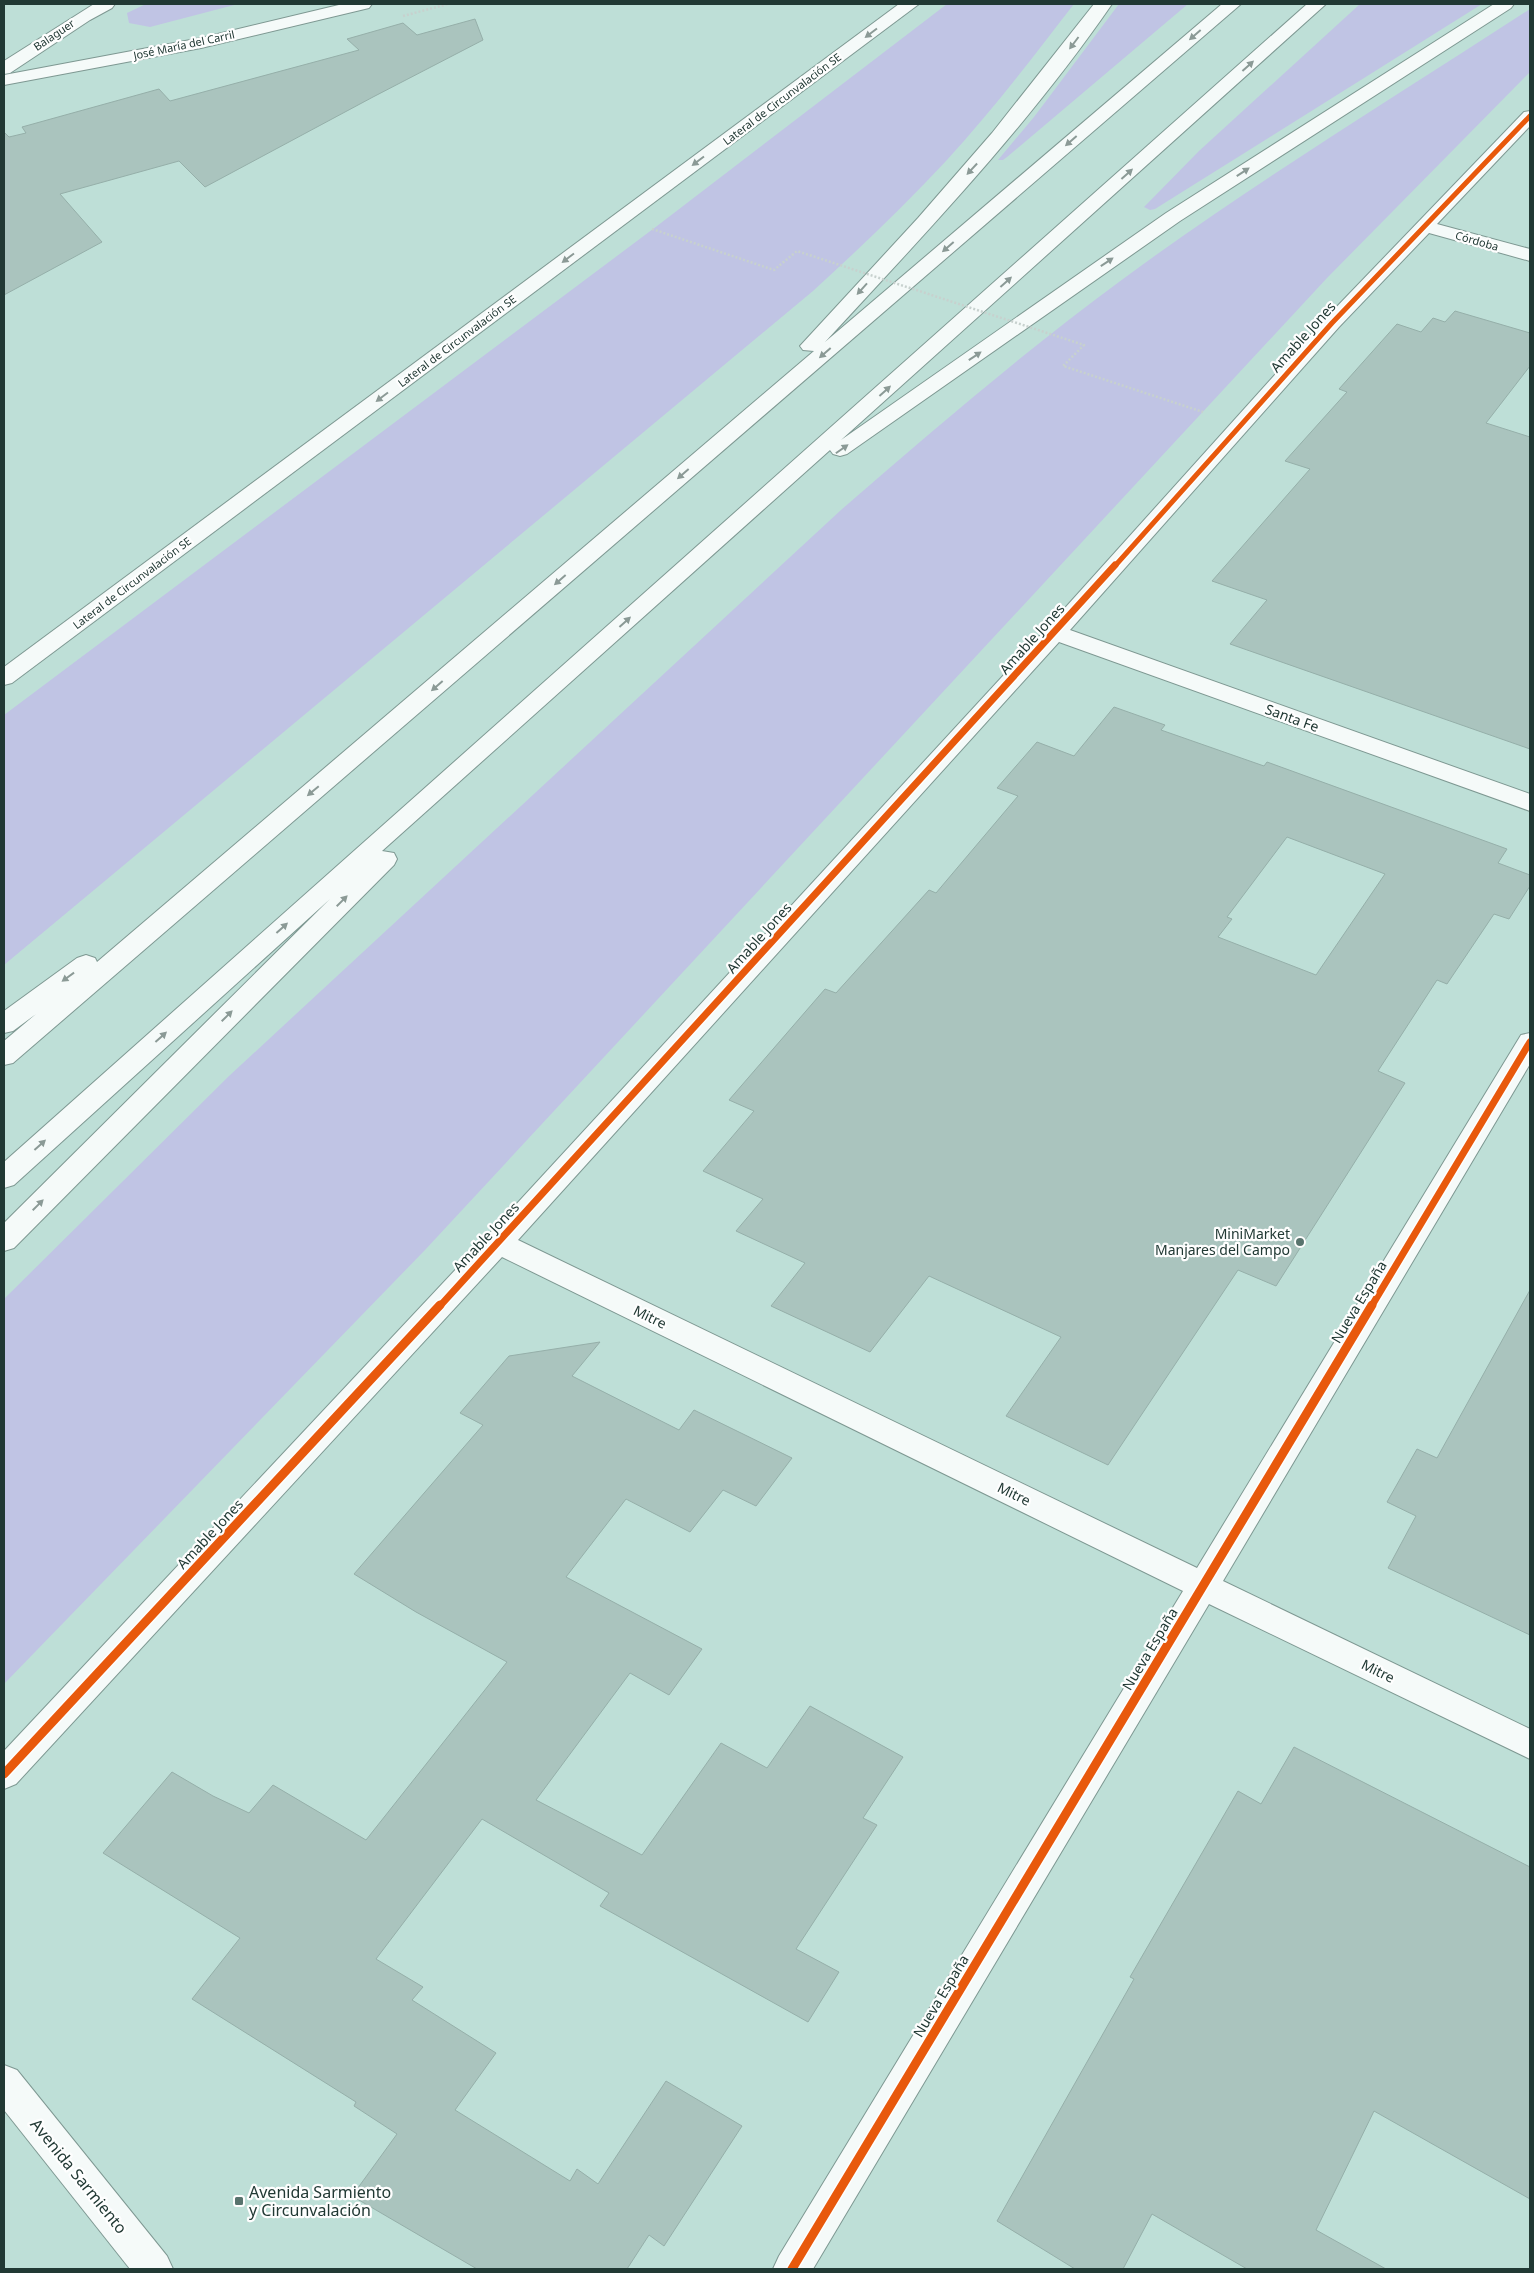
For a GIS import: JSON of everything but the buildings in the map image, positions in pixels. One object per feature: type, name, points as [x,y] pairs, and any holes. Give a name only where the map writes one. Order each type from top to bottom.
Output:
[{"type":"main road","name":"Balaguer","points":[[4,69],[84,16],[106,4]]},
{"type":"main road","name":"José María del Carril","points":[[4,80],[201,43],[363,4]]},
{"type":"main road","name":"Lateral de Circunvalación SE","points":[[4,678],[910,4]]},
{"type":"main road","points":[[720,442],[980,161],[1031,100],[1103,4]]},
{"type":"main road","points":[[4,1056],[1232,4]]},
{"type":"main road","points":[[4,1178],[1317,4]]},
{"type":"main road","points":[[731,528],[1102,265],[1334,112],[1505,4]]},
{"type":"main road","name":"Amable Jones","points":[[4,1774],[498,1243],[1055,633],[1312,345],[1530,116]]},
{"type":"main road","name":"Córdoba","points":[[1424,226],[1530,256]]},
{"type":"main road","name":"Santa Fe","points":[[1055,633],[1530,803]]},
{"type":"main road","points":[[4,1240],[599,645]]},
{"type":"main road","points":[[4,1024],[248,845]]},
{"type":"main road","name":"Nueva España","points":[[792,2269],[1530,1042]]},
{"type":"main road","name":"Mitre","points":[[498,1243],[1530,1745]]},
{"type":"main road","name":"Avenida Sarmiento","points":[[4,2082],[154,2269]]},
{"type":"path","points":[[652,229],[774,270],[797,251],[1075,342],[1084,345],[1063,366],[1203,412]]},
{"type":"shaded area","points":[[146,4],[238,4],[150,27],[129,23],[127,13]]},
{"type":"shaded area","points":[[947,4],[1074,4],[1028,64],[946,161],[881,227],[813,291],[4,965],[4,715],[657,226]]},
{"type":"shaded area","points":[[1119,4],[1188,4],[1007,157],[1003,160],[998,160],[1034,117]]},
{"type":"shaded area","points":[[1360,4],[1482,4],[1155,209],[1150,210],[1144,207],[1199,151]]},
{"type":"shaded area","points":[[1530,9],[1530,72],[1327,278],[425,1250],[4,1684],[4,1299],[229,1076],[841,510],[945,421],[1051,334],[1173,243],[1273,174]]},
{"type":"cycle path","points":[[4,1774],[498,1243],[1055,633],[1332,323],[1530,116]]},
{"type":"cycle path","points":[[792,2269],[1530,1042]]},
{"type":"place","name":"MiniMarket Manjares del Campo","points":[[1300,1242]]},
{"type":"place","name":"Avenida Sarmiento y Circunvalación","points":[[239,2201]]}]
